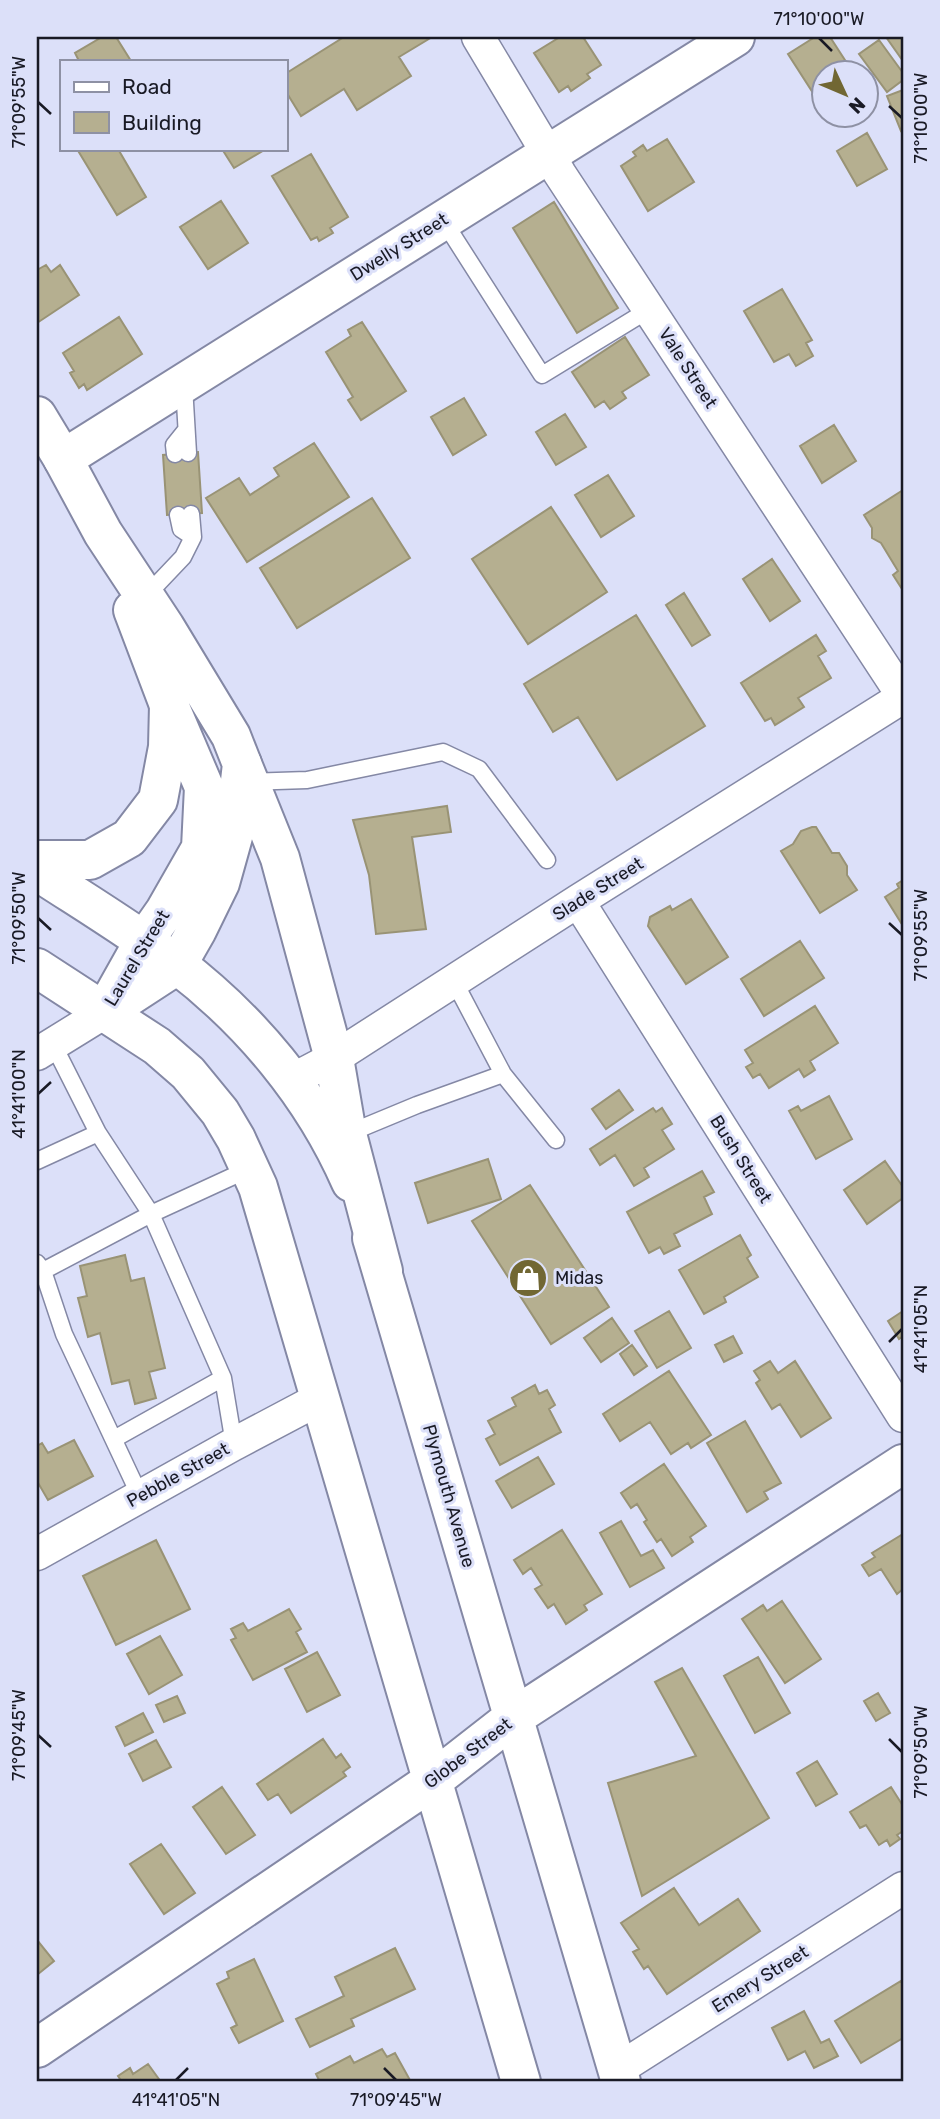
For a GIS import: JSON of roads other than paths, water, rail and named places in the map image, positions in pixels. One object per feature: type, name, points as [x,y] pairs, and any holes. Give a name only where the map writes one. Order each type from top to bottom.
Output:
[{"type":"main road","name":"Dwelly Street","points":[[63,458],[735,37]]},
{"type":"main road","name":"Laurel Street","points":[[37,416],[103,533],[231,736],[246,773],[234,833],[220,883],[177,965],[104,1012]]},
{"type":"main road","name":"Laurel Street","points":[[103,533],[169,705],[204,787],[201,848],[104,1012]]},
{"type":"main road","points":[[37,860],[90,860],[129,838],[158,800],[168,747],[169,705]]},
{"type":"main road","points":[[246,773],[280,858],[334,1058],[347,1134],[383,1270]]},
{"type":"main road","name":"Plymouth Avenue","points":[[37,871],[177,965],[234,1015],[292,1080],[345,1168],[367,1221],[383,1270],[619,2076]]},
{"type":"main road","points":[[37,968],[157,1046],[188,1073],[220,1112],[251,1168],[521,2082]]},
{"type":"main road","name":"Globe Street","points":[[37,2048],[432,1781],[514,1717],[903,1464]]},
{"type":"street","name":"Vale Street","points":[[478,37],[548,153],[903,696]]},
{"type":"street","name":"Slade Street","points":[[292,1080],[334,1058],[903,696]]},
{"type":"street","name":"Bush Street","points":[[578,901],[903,1416]]},
{"type":"street","points":[[45,1049],[104,1012]]},
{"type":"street","name":"Pebble Street","points":[[37,1554],[321,1398]]},
{"type":"street","name":"Emery Street","points":[[619,2076],[903,1888]]},
{"type":"lane","points":[[443,220],[542,375],[650,309]]},
{"type":"lane","points":[[181,454],[186,430],[184,383]]},
{"type":"lane","points":[[145,597],[183,557],[193,537],[185,514]]},
{"type":"lane","points":[[246,773],[307,780],[443,752],[479,769],[547,860]]},
{"type":"lane","points":[[454,981],[503,1074],[556,1140]]},
{"type":"lane","points":[[45,1049],[151,1214],[223,1378],[234,1444]]},
{"type":"lane","points":[[347,1134],[503,1074]]},
{"type":"lane","points":[[37,1161],[98,1133]]},
{"type":"lane","points":[[140,1496],[64,1334],[40,1267],[251,1168]]},
{"type":"lane","points":[[114,1440],[223,1378]]},
{"type":"place","name":"Midas","points":[[528,1278]]}]
